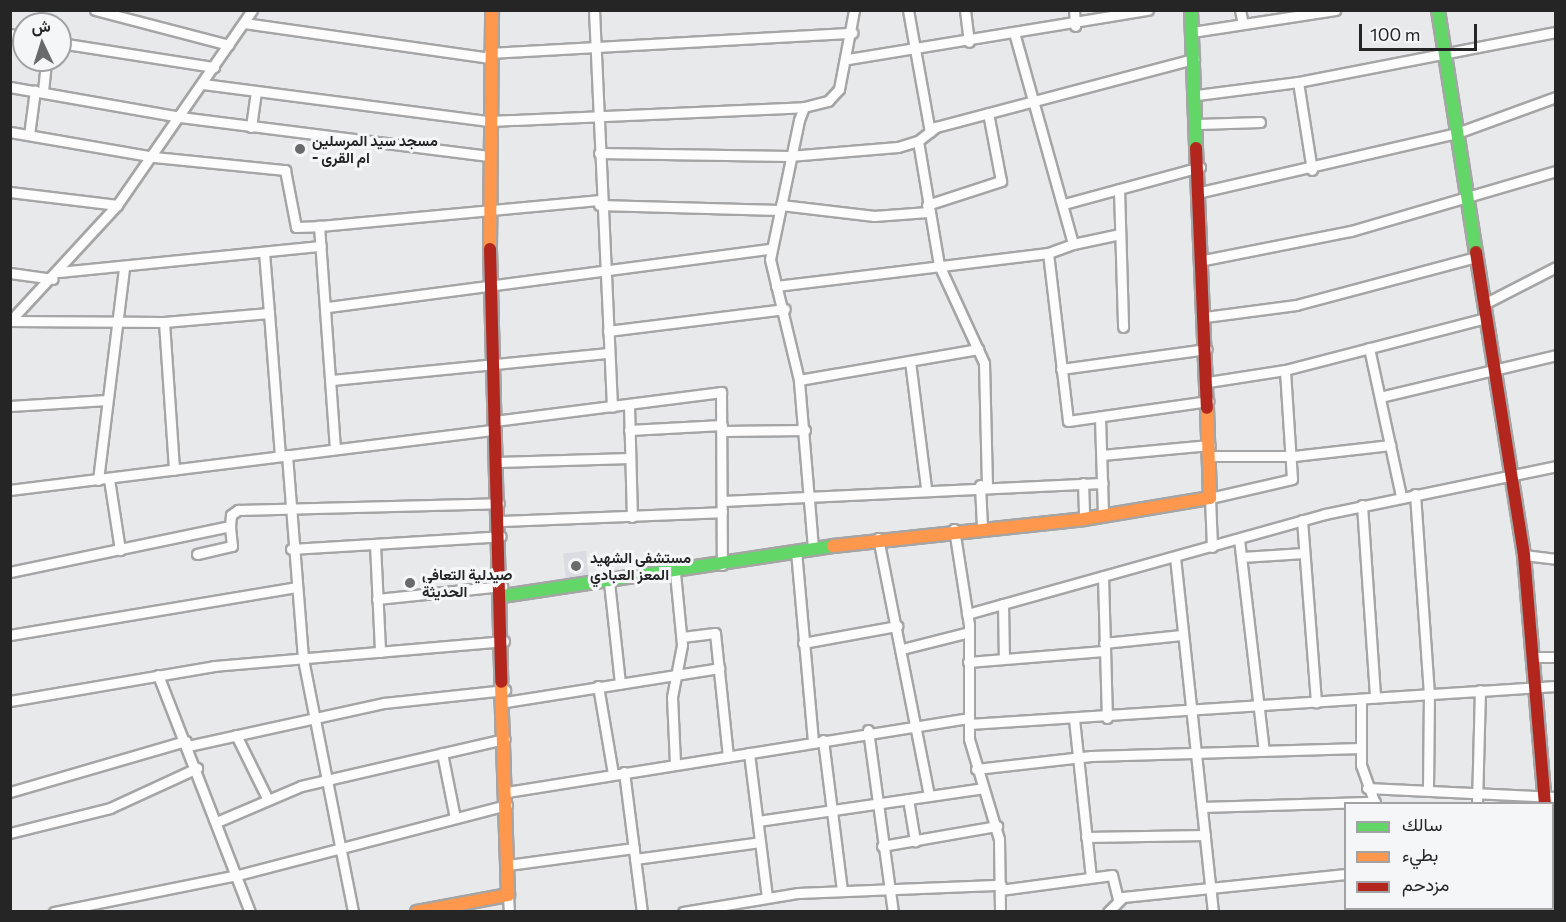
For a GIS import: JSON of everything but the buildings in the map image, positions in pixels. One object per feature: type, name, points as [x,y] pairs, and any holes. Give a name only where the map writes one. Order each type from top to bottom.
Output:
[{"type":"street","points":[[95,10],[229,45]]},
{"type":"street","points":[[252,10],[154,157],[117,205],[56,276],[10,321],[164,322],[269,313]]},
{"type":"street","points":[[492,10],[489,56],[490,282],[501,536],[509,912]]},
{"type":"street","points":[[594,10],[599,116],[599,203],[612,407]]},
{"type":"street","points":[[202,84],[489,121],[804,107],[834,96],[848,59],[854,10]]},
{"type":"street","points":[[908,10],[930,132]]},
{"type":"street","points":[[965,10],[969,42]]},
{"type":"street","points":[[1074,10],[1075,26]]},
{"type":"street","points":[[848,59],[1015,36],[1148,10]]},
{"type":"street","points":[[1191,10],[1204,260],[1212,547]]},
{"type":"street","points":[[1240,10],[1243,24]]},
{"type":"street","points":[[1192,32],[1335,10]]},
{"type":"street","points":[[1367,788],[1478,792],[1549,799],[1524,555],[1438,10]]},
{"type":"street","points":[[244,23],[489,56],[852,33]]},
{"type":"street","points":[[1197,95],[1298,82],[1445,56],[1556,32]]},
{"type":"street","points":[[1015,36],[1064,204],[1073,244]]},
{"type":"street","points":[[72,45],[214,68]]},
{"type":"street","points":[[599,153],[789,156],[918,141],[930,132],[988,113],[1194,59]]},
{"type":"street","points":[[29,135],[43,72]]},
{"type":"street","points":[[1298,82],[1312,170]]},
{"type":"street","points":[[10,87],[39,90],[180,117],[489,156]]},
{"type":"street","points":[[251,127],[256,92]]},
{"type":"street","points":[[1201,192],[1312,170],[1457,133],[1556,97]]},
{"type":"street","points":[[804,107],[789,156],[771,249],[776,286],[785,309],[799,380],[805,430],[813,548]]},
{"type":"street","points":[[10,132],[154,157],[285,170],[296,227],[599,203],[780,207],[874,216],[928,208],[1001,181],[988,113]]},
{"type":"street","points":[[1198,124],[1260,122]]},
{"type":"street","points":[[918,141],[939,265],[978,349],[987,385],[982,528]]},
{"type":"street","points":[[1064,204],[1200,167]]},
{"type":"street","points":[[1204,260],[1351,231],[1467,199],[1556,171]]},
{"type":"street","points":[[1119,189],[1124,327]]},
{"type":"street","points":[[10,192],[117,205]]},
{"type":"street","points":[[319,226],[328,307],[335,449]]},
{"type":"street","points":[[776,286],[1048,253],[1073,244],[1120,234]]},
{"type":"street","points":[[10,273],[56,276],[321,246]]},
{"type":"street","points":[[328,307],[603,267],[771,249]]},
{"type":"street","points":[[264,252],[303,659],[353,912]]},
{"type":"street","points":[[1048,253],[1068,421],[1209,401]]},
{"type":"street","points":[[1205,317],[1281,309],[1477,257]]},
{"type":"street","points":[[98,480],[124,267]]},
{"type":"street","points":[[1484,304],[1556,267]]},
{"type":"street","points":[[608,331],[785,309]]},
{"type":"street","points":[[1208,382],[1285,370],[1486,318]]},
{"type":"street","points":[[164,322],[174,470]]},
{"type":"street","points":[[1369,348],[1401,496]]},
{"type":"street","points":[[799,380],[978,349]]},
{"type":"street","points":[[1061,369],[1207,349]]},
{"type":"street","points":[[332,380],[609,353]]},
{"type":"street","points":[[1380,397],[1556,355]]},
{"type":"street","points":[[910,362],[926,488]]},
{"type":"street","points":[[377,599],[609,582],[878,538],[954,529],[1084,519],[1210,498],[1289,481],[1294,456],[1285,370]]},
{"type":"street","points":[[10,490],[335,449],[718,391],[722,428],[722,565]]},
{"type":"street","points":[[10,406],[107,400]]},
{"type":"street","points":[[628,405],[632,517]]},
{"type":"street","points":[[1100,418],[1104,516]]},
{"type":"street","points":[[629,430],[722,428],[805,430]]},
{"type":"street","points":[[1102,455],[1211,451],[1294,456],[1390,445]]},
{"type":"street","points":[[498,462],[630,458]]},
{"type":"street","points":[[967,614],[1302,520],[1401,496],[1556,466]]},
{"type":"street","points":[[109,479],[120,550]]},
{"type":"street","points":[[1083,483],[1084,519]]},
{"type":"street","points":[[722,501],[810,498],[983,485],[1103,483]]},
{"type":"street","points":[[1415,494],[1429,693],[1428,790]]},
{"type":"street","points":[[197,554],[232,546],[230,526],[234,510],[499,503]]},
{"type":"street","points":[[1362,505],[1375,698]]},
{"type":"street","points":[[500,520],[722,512]]},
{"type":"street","points":[[1302,520],[1316,702]]},
{"type":"street","points":[[10,572],[230,526]]},
{"type":"street","points":[[954,529],[969,632],[968,721],[976,769],[997,826],[1000,912]]},
{"type":"street","points":[[291,549],[501,536]]},
{"type":"street","points":[[878,538],[917,723],[929,796]]},
{"type":"street","points":[[1239,539],[1264,751]]},
{"type":"street","points":[[375,544],[380,652]]},
{"type":"street","points":[[796,551],[803,643],[818,741],[832,810],[842,890]]},
{"type":"street","points":[[1242,557],[1304,553]]},
{"type":"street","points":[[1524,555],[1556,559]]},
{"type":"street","points":[[1176,557],[1182,635],[1213,912]]},
{"type":"street","points":[[675,573],[682,637],[676,675],[675,764]]},
{"type":"street","points":[[1103,576],[1107,718]]},
{"type":"street","points":[[609,582],[620,683]]},
{"type":"street","points":[[10,635],[296,587]]},
{"type":"street","points":[[1003,604],[1004,659]]},
{"type":"street","points":[[803,643],[897,626]]},
{"type":"street","points":[[902,649],[969,632]]},
{"type":"street","points":[[682,637],[715,633],[728,756]]},
{"type":"street","points":[[968,662],[1104,647],[1182,635]]},
{"type":"street","points":[[10,701],[158,675],[504,641]]},
{"type":"street","points":[[1536,657],[1556,657]]},
{"type":"street","points":[[10,792],[187,743],[236,735],[314,717],[598,686],[719,669]]},
{"type":"street","points":[[158,675],[219,821],[250,912]]},
{"type":"street","points":[[598,686],[613,774]]},
{"type":"street","points":[[507,792],[917,723],[1107,718],[1429,693],[1556,686]]},
{"type":"street","points":[[1477,802],[1480,690]]},
{"type":"street","points":[[1362,699],[1361,748],[1367,788],[1374,802]]},
{"type":"street","points":[[1074,719],[1075,758],[1091,877]]},
{"type":"street","points":[[868,730],[882,846],[893,912]]},
{"type":"street","points":[[236,735],[267,798]]},
{"type":"street","points":[[219,821],[267,798],[328,779],[505,739]]},
{"type":"street","points":[[976,769],[1075,758],[1361,748]]},
{"type":"street","points":[[442,753],[455,818]]},
{"type":"street","points":[[749,753],[767,897]]},
{"type":"street","points":[[10,832],[110,808],[197,768]]},
{"type":"street","points":[[624,772],[642,912]]},
{"type":"street","points":[[758,822],[983,788]]},
{"type":"street","points":[[908,799],[915,841]]},
{"type":"street","points":[[1202,807],[1344,804]]},
{"type":"street","points":[[54,912],[238,875],[341,845],[507,805]]},
{"type":"street","points":[[882,846],[997,826]]},
{"type":"street","points":[[1086,837],[1205,835]]},
{"type":"street","points":[[635,859],[760,842]]},
{"type":"street","points":[[508,865],[634,848]]},
{"type":"street","points":[[1108,912],[1118,899],[1210,887],[1344,874]]},
{"type":"street","points":[[683,912],[767,897],[842,890],[1000,887],[1114,876],[1118,899]]},
{"type":"street","points":[[417,912],[508,895]]},
{"type":"shaded area","name":"مستشفى الشهيد المعز العبادي","points":[[586,551],[589,580],[566,582],[563,553]]},
{"type":"traffic: fast","points":[[1191,10],[1196,148]]},
{"type":"traffic: fast","points":[[1438,10],[1476,252]]},
{"type":"traffic: fast","points":[[503,596],[833,546]]},
{"type":"traffic: slow","points":[[490,249],[492,10]]},
{"type":"traffic: slow","points":[[833,546],[1084,519],[1210,498],[1207,408]]},
{"type":"traffic: slow","points":[[417,912],[508,895],[501,682]]},
{"type":"traffic: jam","points":[[1196,148],[1207,408]]},
{"type":"traffic: jam","points":[[490,249],[501,682]]},
{"type":"traffic: jam","points":[[1476,252],[1524,555],[1545,802]]},
{"type":"place","name":"مسجد سيد المرسلين - ام القرى","points":[[300,149]]},
{"type":"place","name":"مستشفى الشهيد المعز العبادي","points":[[576,566]]},
{"type":"place","name":"صيدلية التعافي الحديثة","points":[[410,583]]}]
